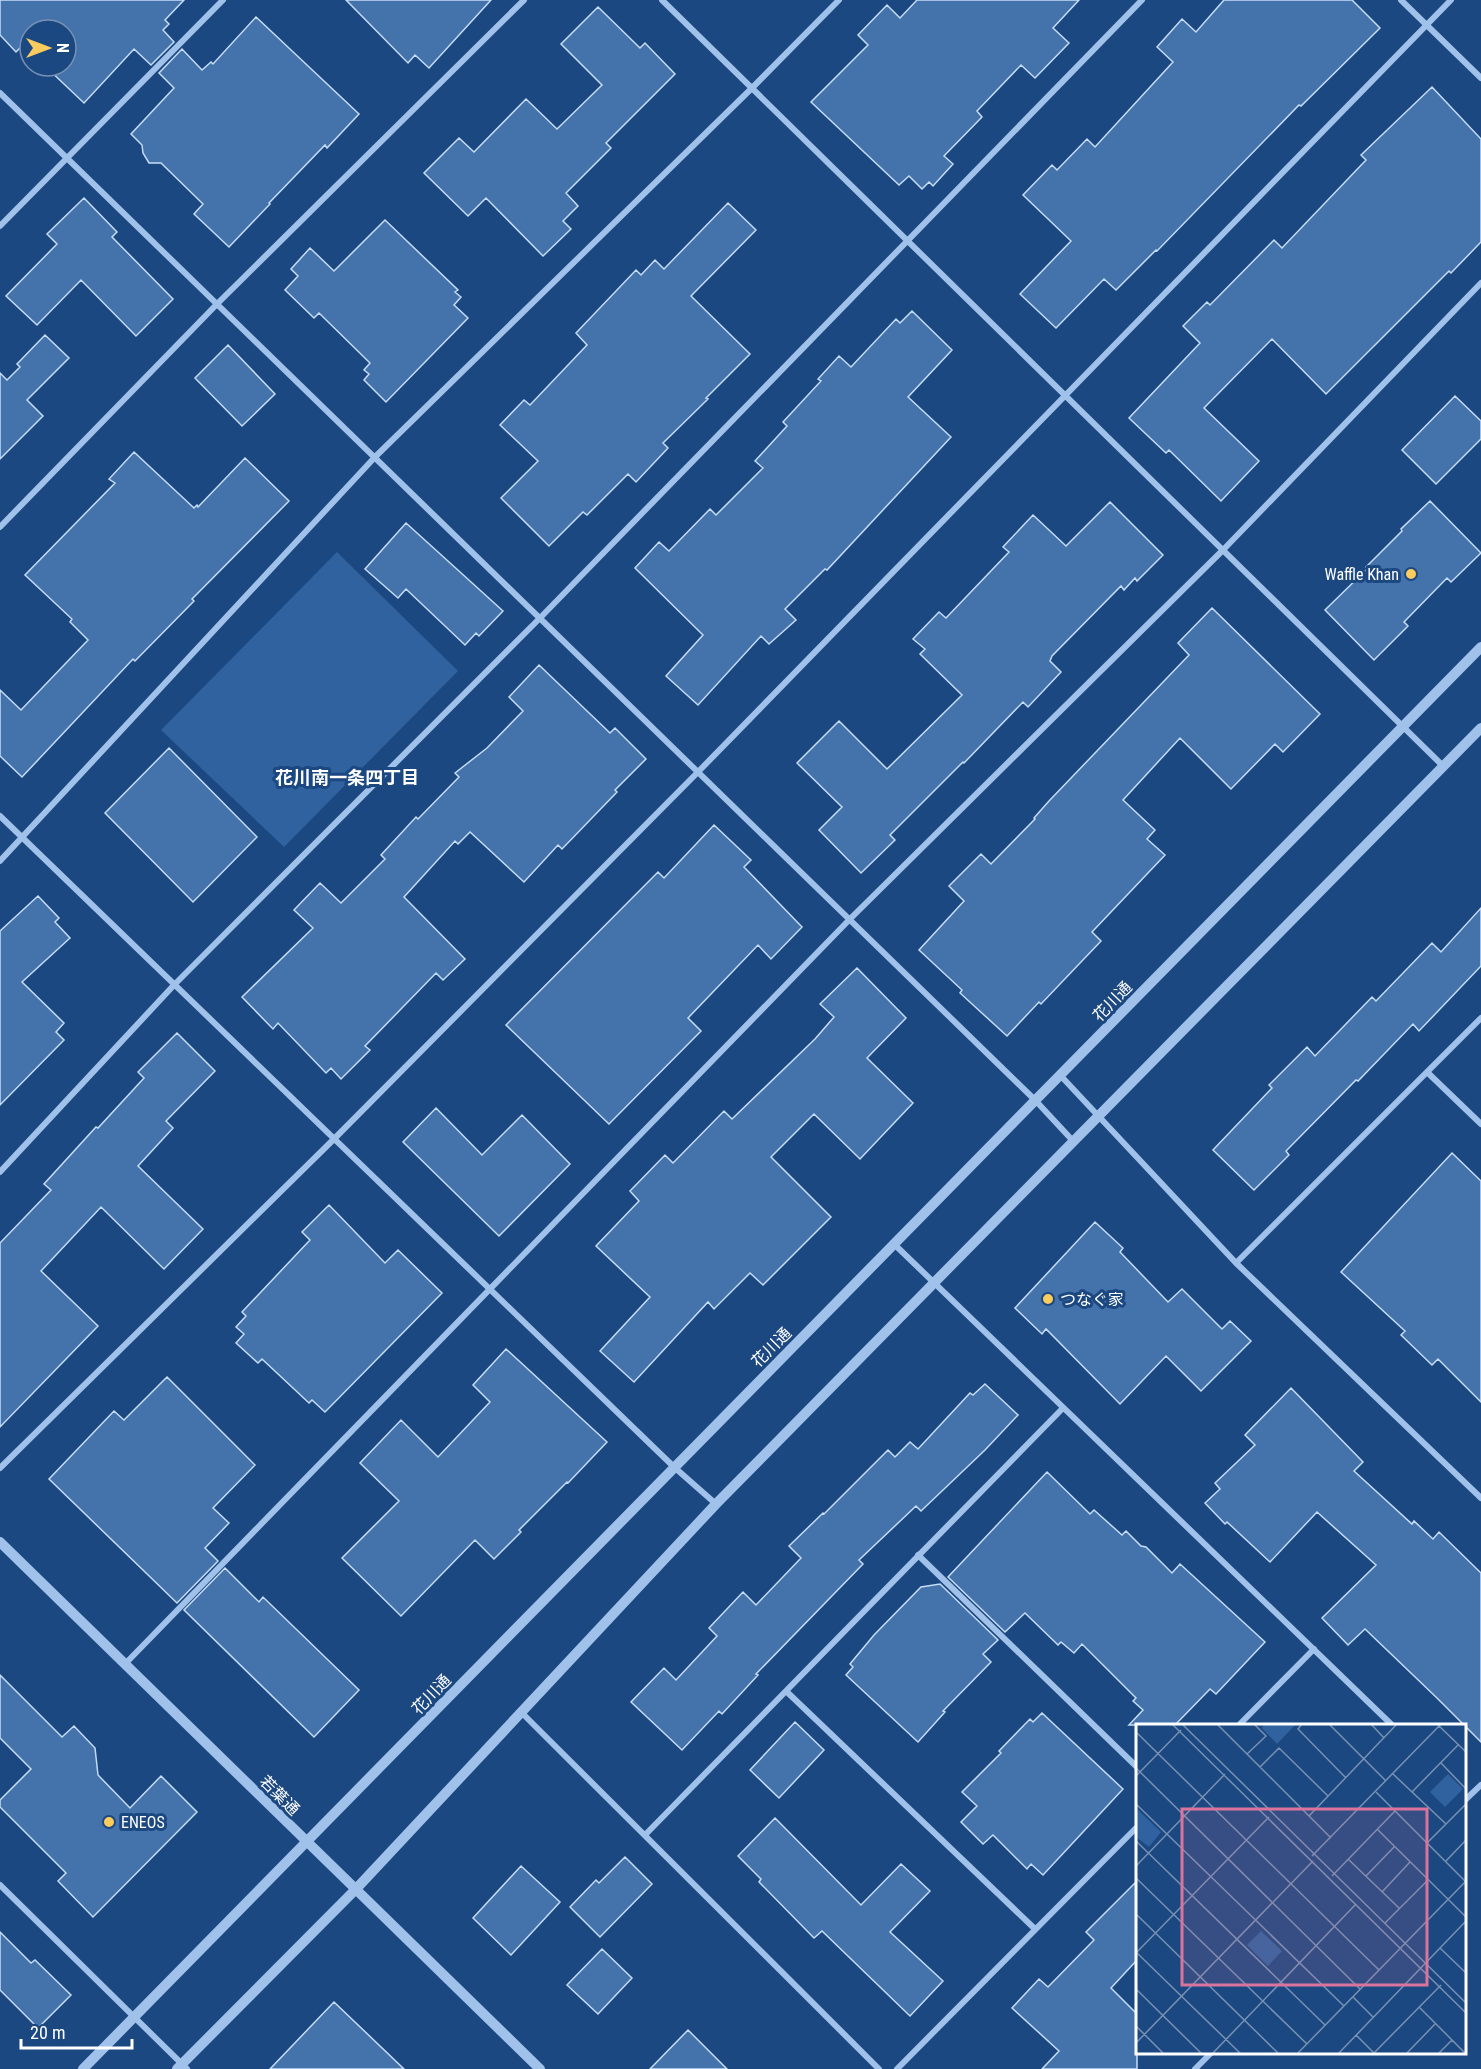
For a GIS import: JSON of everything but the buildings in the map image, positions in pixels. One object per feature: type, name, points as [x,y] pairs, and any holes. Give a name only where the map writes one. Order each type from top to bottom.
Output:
[{"type":"street","points":[[0,226],[223,0]]},
{"type":"street","points":[[0,527],[217,304],[524,0]]},
{"type":"street","points":[[662,0],[1443,766]]},
{"type":"street","points":[[0,861],[375,457],[839,0]]},
{"type":"street","points":[[0,1172],[174,985],[540,618],[1142,0]]},
{"type":"street","points":[[1401,0],[1481,78]]},
{"type":"street","points":[[0,1468],[334,1139],[698,772],[1451,0]]},
{"type":"street","points":[[0,93],[850,919],[1035,1100],[1074,1142]]},
{"type":"street","points":[[125,1664],[850,919],[1223,550],[1481,283]]},
{"type":"street","name":"花川通","points":[[83,2069],[1481,647]]},
{"type":"street","points":[[0,1886],[182,2067],[356,1889],[716,1504],[1481,728]]},
{"type":"street","points":[[0,816],[674,1467],[716,1504]]},
{"type":"street","points":[[1236,1263],[1481,1018]]},
{"type":"street","points":[[1427,1072],[1481,1124]]},
{"type":"street","points":[[1060,1075],[1236,1263],[1481,1498]]},
{"type":"street","points":[[894,1244],[1392,1724]]},
{"type":"street","points":[[645,1835],[1062,1408]]},
{"type":"street","name":"若葉通","points":[[0,1542],[540,2069]]},
{"type":"street","points":[[918,1555],[1136,1767]]},
{"type":"street","points":[[1239,1724],[1314,1649]]},
{"type":"street","points":[[786,1691],[1035,1929]]},
{"type":"street","points":[[521,1712],[879,2069]]},
{"type":"street","points":[[1466,1798],[1481,1785]]},
{"type":"street","points":[[897,2069],[1136,1827]]},
{"type":"street","points":[[1195,2069],[1210,2054]]},
{"type":"shaded area","points":[[337,552],[458,671],[284,847],[161,730]]},
{"type":"place","name":"Waffle Khan","points":[[1411,574]]},
{"type":"place","name":"つなぐ家","points":[[1048,1299]]},
{"type":"place","name":"ENEOS","points":[[109,1822]]},
{"type":"district","name":"花川南一条四丁目","points":[[347,778]]}]
